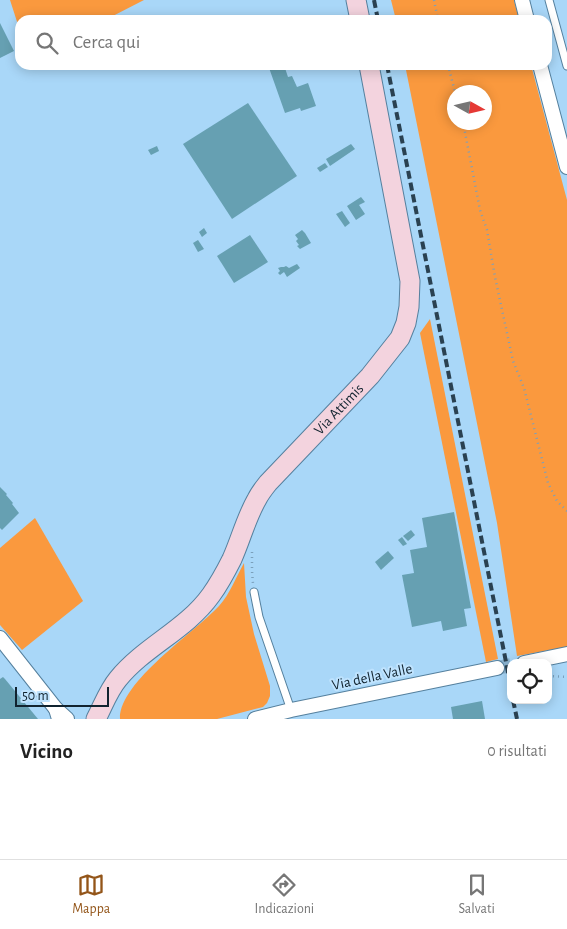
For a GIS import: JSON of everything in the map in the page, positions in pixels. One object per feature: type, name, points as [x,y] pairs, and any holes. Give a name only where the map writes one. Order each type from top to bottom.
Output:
[{"type":"street","points":[[356,0],[359,15]]},
{"type":"street","points":[[522,0],[526,15]]},
{"type":"street","name":"Via Attimis","points":[[96,719],[117,679],[197,613],[222,579],[257,499],[268,483],[370,376],[400,338],[409,308],[410,281],[370,70]]},
{"type":"street","points":[[541,70],[567,167]]},
{"type":"street","points":[[0,638],[57,714],[67,719]]},
{"type":"street","points":[[543,659],[567,654]]},
{"type":"street","name":"Via della Valle","points":[[254,719],[293,715],[497,668]]},
{"type":"street","name":"Via Attimis","points":[[105,719],[108,694]]},
{"type":"lane","points":[[550,0],[567,66]]},
{"type":"lane","points":[[254,592],[259,617],[293,715]]},
{"type":"path","points":[[434,0],[437,15]]},
{"type":"path","points":[[449,70],[453,85]]},
{"type":"path","points":[[465,130],[513,361],[524,388],[548,483],[557,501],[567,512]]},
{"type":"path","points":[[252,555],[254,592]]},
{"type":"path","points":[[552,676],[567,677]]},
{"type":"shaded area","points":[[10,0],[144,0],[115,15],[15,16]]},
{"type":"shaded area","points":[[391,0],[514,0],[518,15],[395,15]]},
{"type":"shaded area","points":[[406,70],[532,70],[567,200],[567,647],[517,656],[497,523]]},
{"type":"shaded area","points":[[430,319],[498,659],[486,662],[420,333]]},
{"type":"shaded area","points":[[35,518],[83,601],[22,650],[0,625],[0,548]]},
{"type":"shaded area","points":[[244,563],[246,597],[254,634],[270,686],[270,696],[267,703],[263,707],[217,719],[120,719],[123,705],[144,674],[219,606],[230,591]]},
{"type":"building","points":[[0,23],[14,51],[0,58]]},
{"type":"building","points":[[270,70],[286,70],[288,77],[292,76],[297,87],[308,83],[316,106],[301,111],[300,108],[285,113]]},
{"type":"building","points":[[248,103],[297,176],[232,219],[183,144]]},
{"type":"building","points":[[351,144],[355,149],[330,166],[326,159]]},
{"type":"building","points":[[157,146],[159,151],[151,155],[148,150]]},
{"type":"building","points":[[325,163],[328,167],[320,172],[317,168]]},
{"type":"building","points":[[361,197],[365,202],[359,205],[365,214],[356,220],[347,206]]},
{"type":"building","points":[[342,211],[350,223],[345,227],[336,214]]},
{"type":"building","points":[[204,228],[207,233],[202,237],[199,232]]},
{"type":"building","points":[[302,230],[311,243],[300,249],[297,246],[299,245],[296,241],[298,239],[295,235]]},
{"type":"building","points":[[250,235],[268,262],[234,283],[217,256]]},
{"type":"building","points":[[198,240],[204,249],[198,252],[193,243]]},
{"type":"building","points":[[297,264],[300,268],[287,277],[284,272],[280,275],[278,273],[280,271],[278,268],[286,266],[289,268]]},
{"type":"building","points":[[0,487],[7,494],[19,513],[2,530],[0,528]]},
{"type":"building","points":[[454,512],[471,608],[464,609],[467,626],[443,631],[441,621],[412,627],[402,575],[414,573],[410,550],[427,547],[422,518]]},
{"type":"building","points":[[411,530],[415,535],[408,541],[403,536]]},
{"type":"building","points":[[402,537],[407,544],[403,546],[398,540]]},
{"type":"building","points":[[388,551],[394,558],[381,570],[375,562]]},
{"type":"building","points":[[3,677],[38,719],[0,719],[0,679]]},
{"type":"building","points":[[482,701],[485,719],[453,719],[451,707]]},
{"type":"tunnel","points":[[497,668],[507,666]]},
{"type":"railway","points":[[374,0],[377,15]]},
{"type":"railway","points":[[388,70],[507,667]]},
{"type":"railway","points":[[514,704],[517,719]]}]
